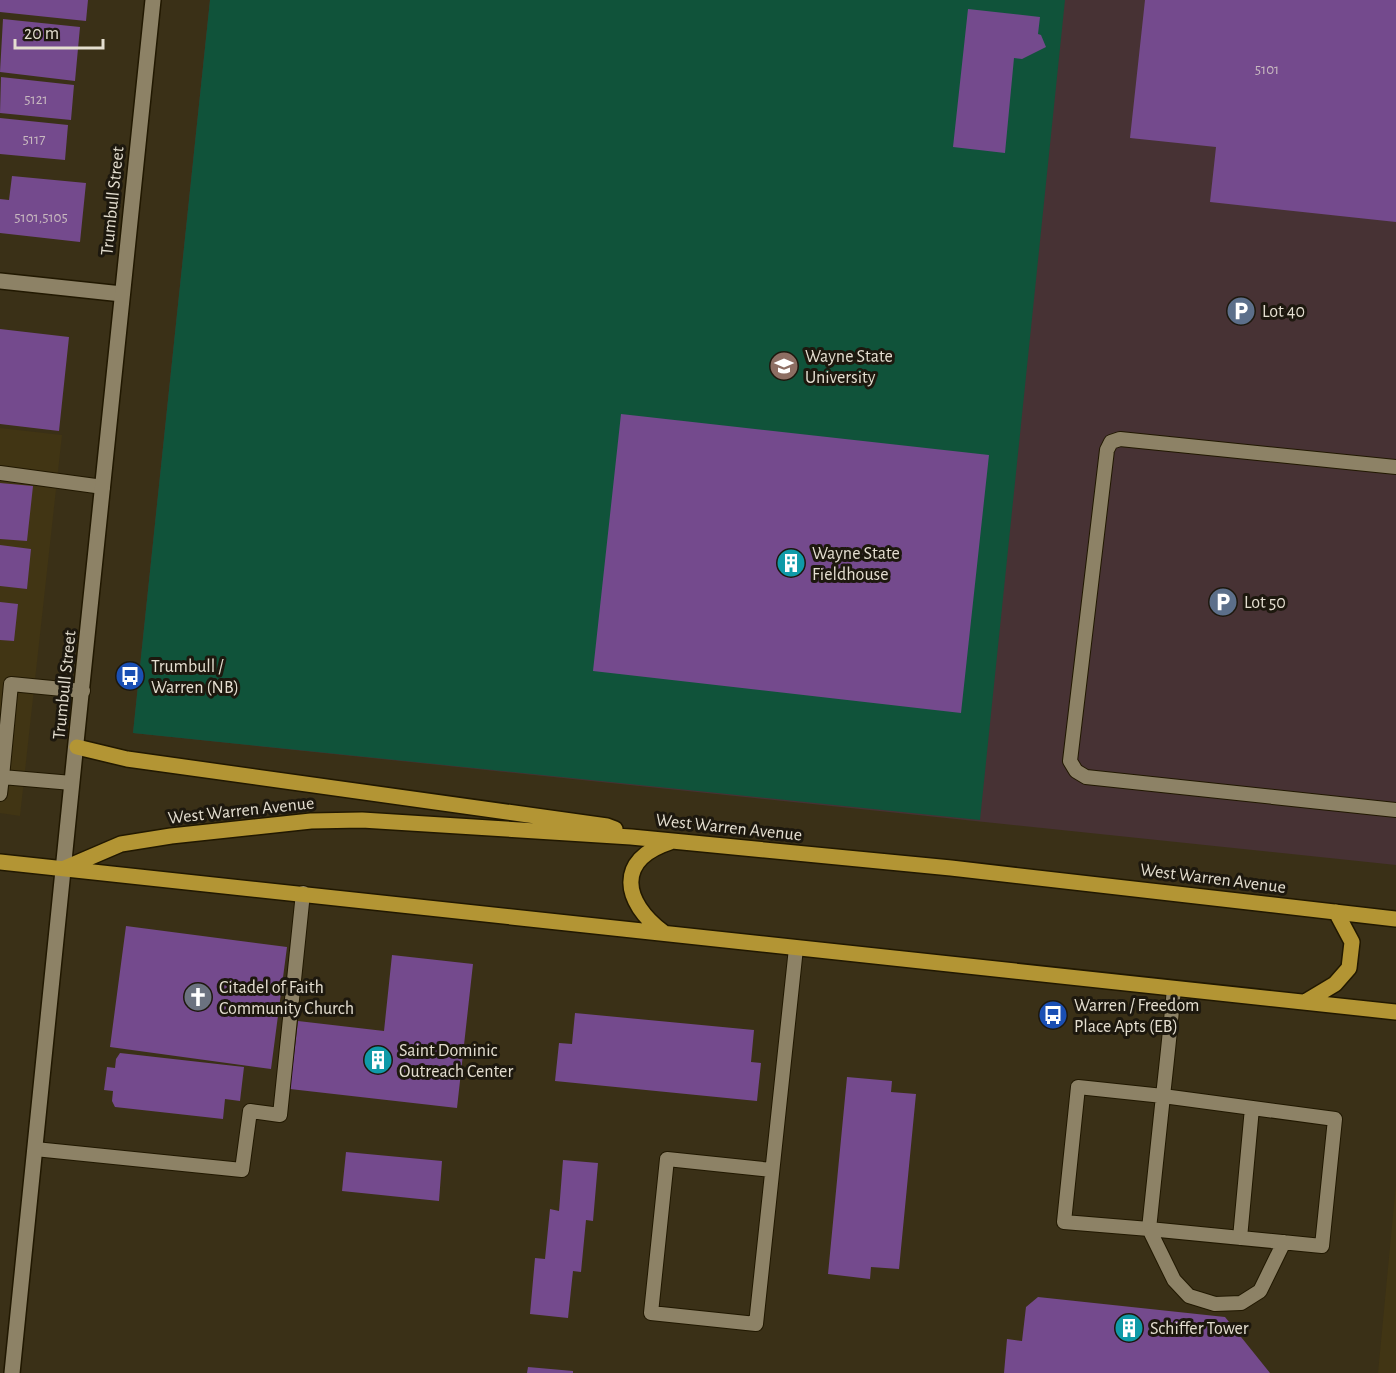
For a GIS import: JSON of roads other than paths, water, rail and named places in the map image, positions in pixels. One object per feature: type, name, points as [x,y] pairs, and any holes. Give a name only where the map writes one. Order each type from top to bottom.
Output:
[{"type":"main road","points":[[77,747],[127,759],[607,826],[631,837]]},
{"type":"main road","name":"West Warren Avenue","points":[[62,869],[121,844],[232,828],[311,821],[362,820],[673,841],[951,868],[1396,919]]},
{"type":"main road","points":[[663,932],[647,919],[639,908],[633,894],[632,880],[636,864],[642,856],[654,847],[673,841]]},
{"type":"main road","name":"West Warren Avenue","points":[[0,862],[1396,1012]]},
{"type":"main road","points":[[1305,1002],[1335,984],[1349,968],[1352,942],[1336,912]]},
{"type":"street","name":"Trumbull Street","points":[[12,1373],[153,0]]},
{"type":"street","points":[[0,281],[122,294]]},
{"type":"lane","points":[[1396,466],[1120,439],[1111,442],[1107,450],[1070,761],[1076,771],[1086,777],[1396,810]]},
{"type":"lane","points":[[0,472],[103,487]]},
{"type":"lane","points":[[0,794],[3,731],[11,684],[82,691]]},
{"type":"lane","points":[[2,777],[72,783]]},
{"type":"lane","points":[[34,1149],[242,1170],[250,1111],[280,1115],[303,893]]},
{"type":"lane","points":[[772,1170],[667,1159],[651,1313],[756,1324],[796,948]]},
{"type":"lane","points":[[1174,988],[1149,1229],[1174,1280],[1188,1296],[1215,1304],[1241,1303],[1260,1291],[1284,1242]]},
{"type":"lane","points":[[1078,1087],[1251,1108],[1335,1119],[1322,1246],[1064,1222],[1078,1087]]},
{"type":"lane","points":[[1240,1238],[1251,1108]]},
{"type":"place","name":"Lot 40","points":[[1241,311]]},
{"type":"place","name":"Wayne State University","points":[[784,366]]},
{"type":"place","name":"Wayne State Fieldhouse","points":[[791,563]]},
{"type":"place","name":"Lot 50","points":[[1223,602]]},
{"type":"place","name":"Trumbull / Warren (NB)","points":[[130,676]]},
{"type":"place","name":"Citadel of Faith Community Church","points":[[198,997]]},
{"type":"place","name":"Warren / Freedom Place Apts (EB)","points":[[1053,1015]]},
{"type":"place","name":"Saint Dominic Outreach Center","points":[[378,1060]]},
{"type":"place","name":"Schiffer Tower","points":[[1129,1328]]}]
